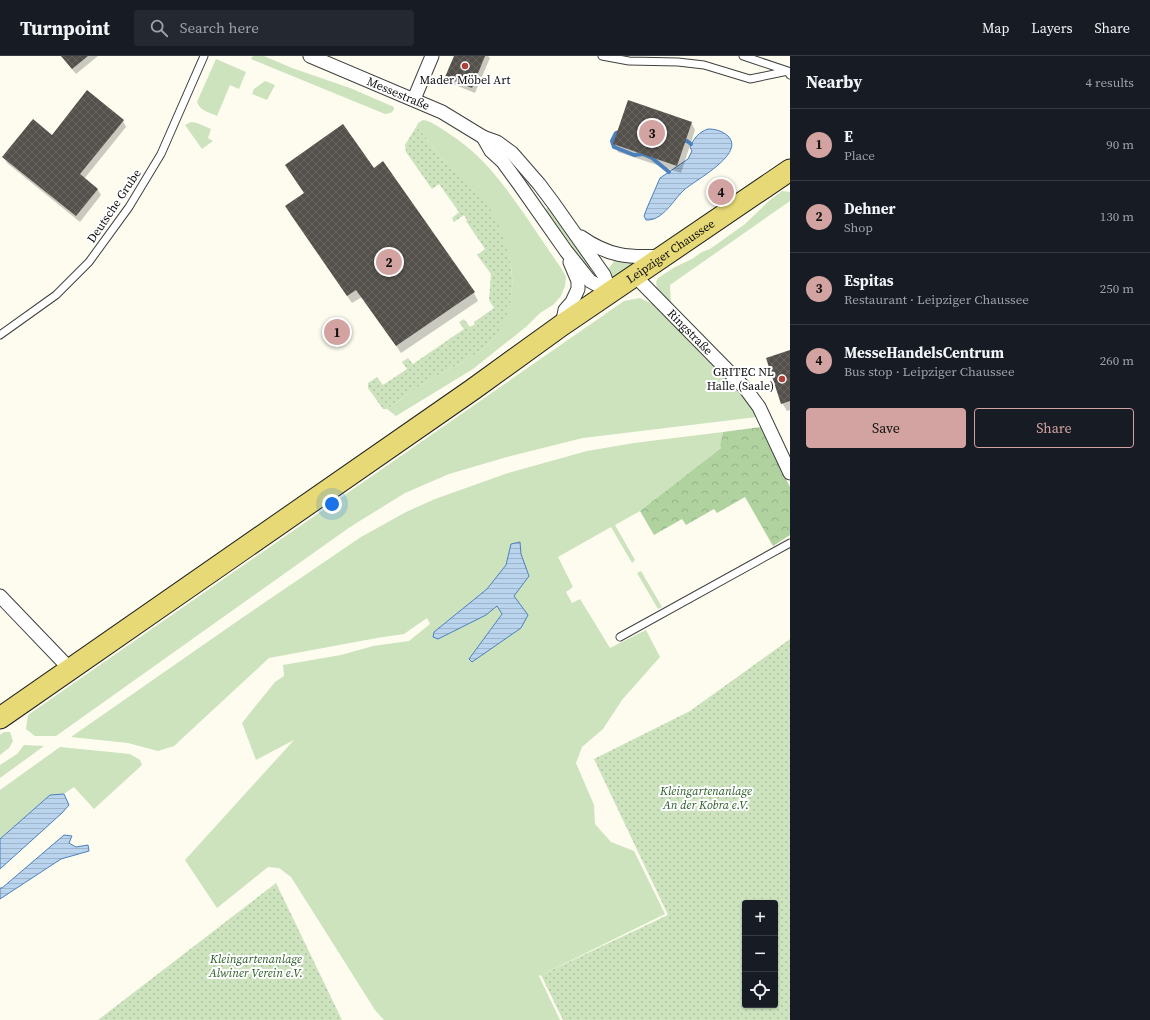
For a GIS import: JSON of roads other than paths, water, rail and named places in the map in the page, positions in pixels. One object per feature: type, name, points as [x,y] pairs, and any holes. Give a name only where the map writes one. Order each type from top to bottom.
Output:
[{"type":"main road","name":"Leipziger Chaussee","points":[[0,718],[472,390],[562,325],[790,170]]},
{"type":"street","name":"Messestraße","points":[[310,56],[442,112],[483,137],[497,142],[512,153],[540,184],[575,233],[604,275],[610,292]]},
{"type":"street","points":[[414,100],[432,56]]},
{"type":"street","name":"Messestraße","points":[[483,137],[491,151],[503,162],[566,251],[590,281],[610,292]]},
{"type":"street","name":"Messestraße","points":[[575,233],[591,245],[612,254],[644,257],[662,256]]},
{"type":"street","name":"Messestraße","points":[[562,325],[565,310],[572,302],[578,289],[578,281],[566,251]]},
{"type":"street","name":"Ringstraße","points":[[634,276],[745,388],[759,407],[790,473]]},
{"type":"street","points":[[0,596],[70,669]]},
{"type":"lane","name":"Deutsche Grube","points":[[0,335],[56,295],[89,262],[129,208],[162,154],[204,56]]},
{"type":"lane","points":[[602,56],[629,61],[678,62],[704,65],[750,79],[789,73]]},
{"type":"lane","points":[[743,56],[789,73]]},
{"type":"lane","points":[[620,637],[790,542]]},
{"type":"water","points":[[708,129],[714,129],[728,136],[732,143],[730,151],[717,166],[684,190],[663,214],[646,220],[644,216],[660,178],[688,159],[692,151],[690,147],[693,141],[699,134]]},
{"type":"water","points":[[520,542],[521,554],[529,576],[514,596],[528,615],[521,628],[472,662],[469,659],[502,614],[497,606],[486,615],[438,639],[433,637],[434,632],[487,589],[506,565],[511,544]]},
{"type":"water","points":[[64,794],[69,805],[0,869],[0,839],[50,795]]},
{"type":"water","points":[[64,835],[72,836],[69,843],[76,847],[88,845],[89,851],[61,859],[0,899],[0,888],[2,888]]},
{"type":"waterway","points":[[621,131],[616,133],[612,141],[614,147],[634,155],[643,154],[652,158],[669,172]]},
{"type":"waterway","points":[[680,140],[687,141],[691,144]]},
{"type":"place","name":"Mader Möbel Art","points":[[465,66]]},
{"type":"place","name":"Espitas","points":[[652,133]]},
{"type":"place","name":"MesseHandelsCentrum","points":[[721,192]]},
{"type":"place","name":"Dehner","points":[[389,262]]},
{"type":"place","name":"E","points":[[337,332]]},
{"type":"place","name":"GRITEC NL Halle (Saale)","points":[[782,379]]},
{"type":"park label","name":"Kleingartenanlage An der Kobra e.V.","points":[[706,798]]},
{"type":"park label","name":"Kleingartenanlage Alwiner Verein e.V.","points":[[256,966]]}]
